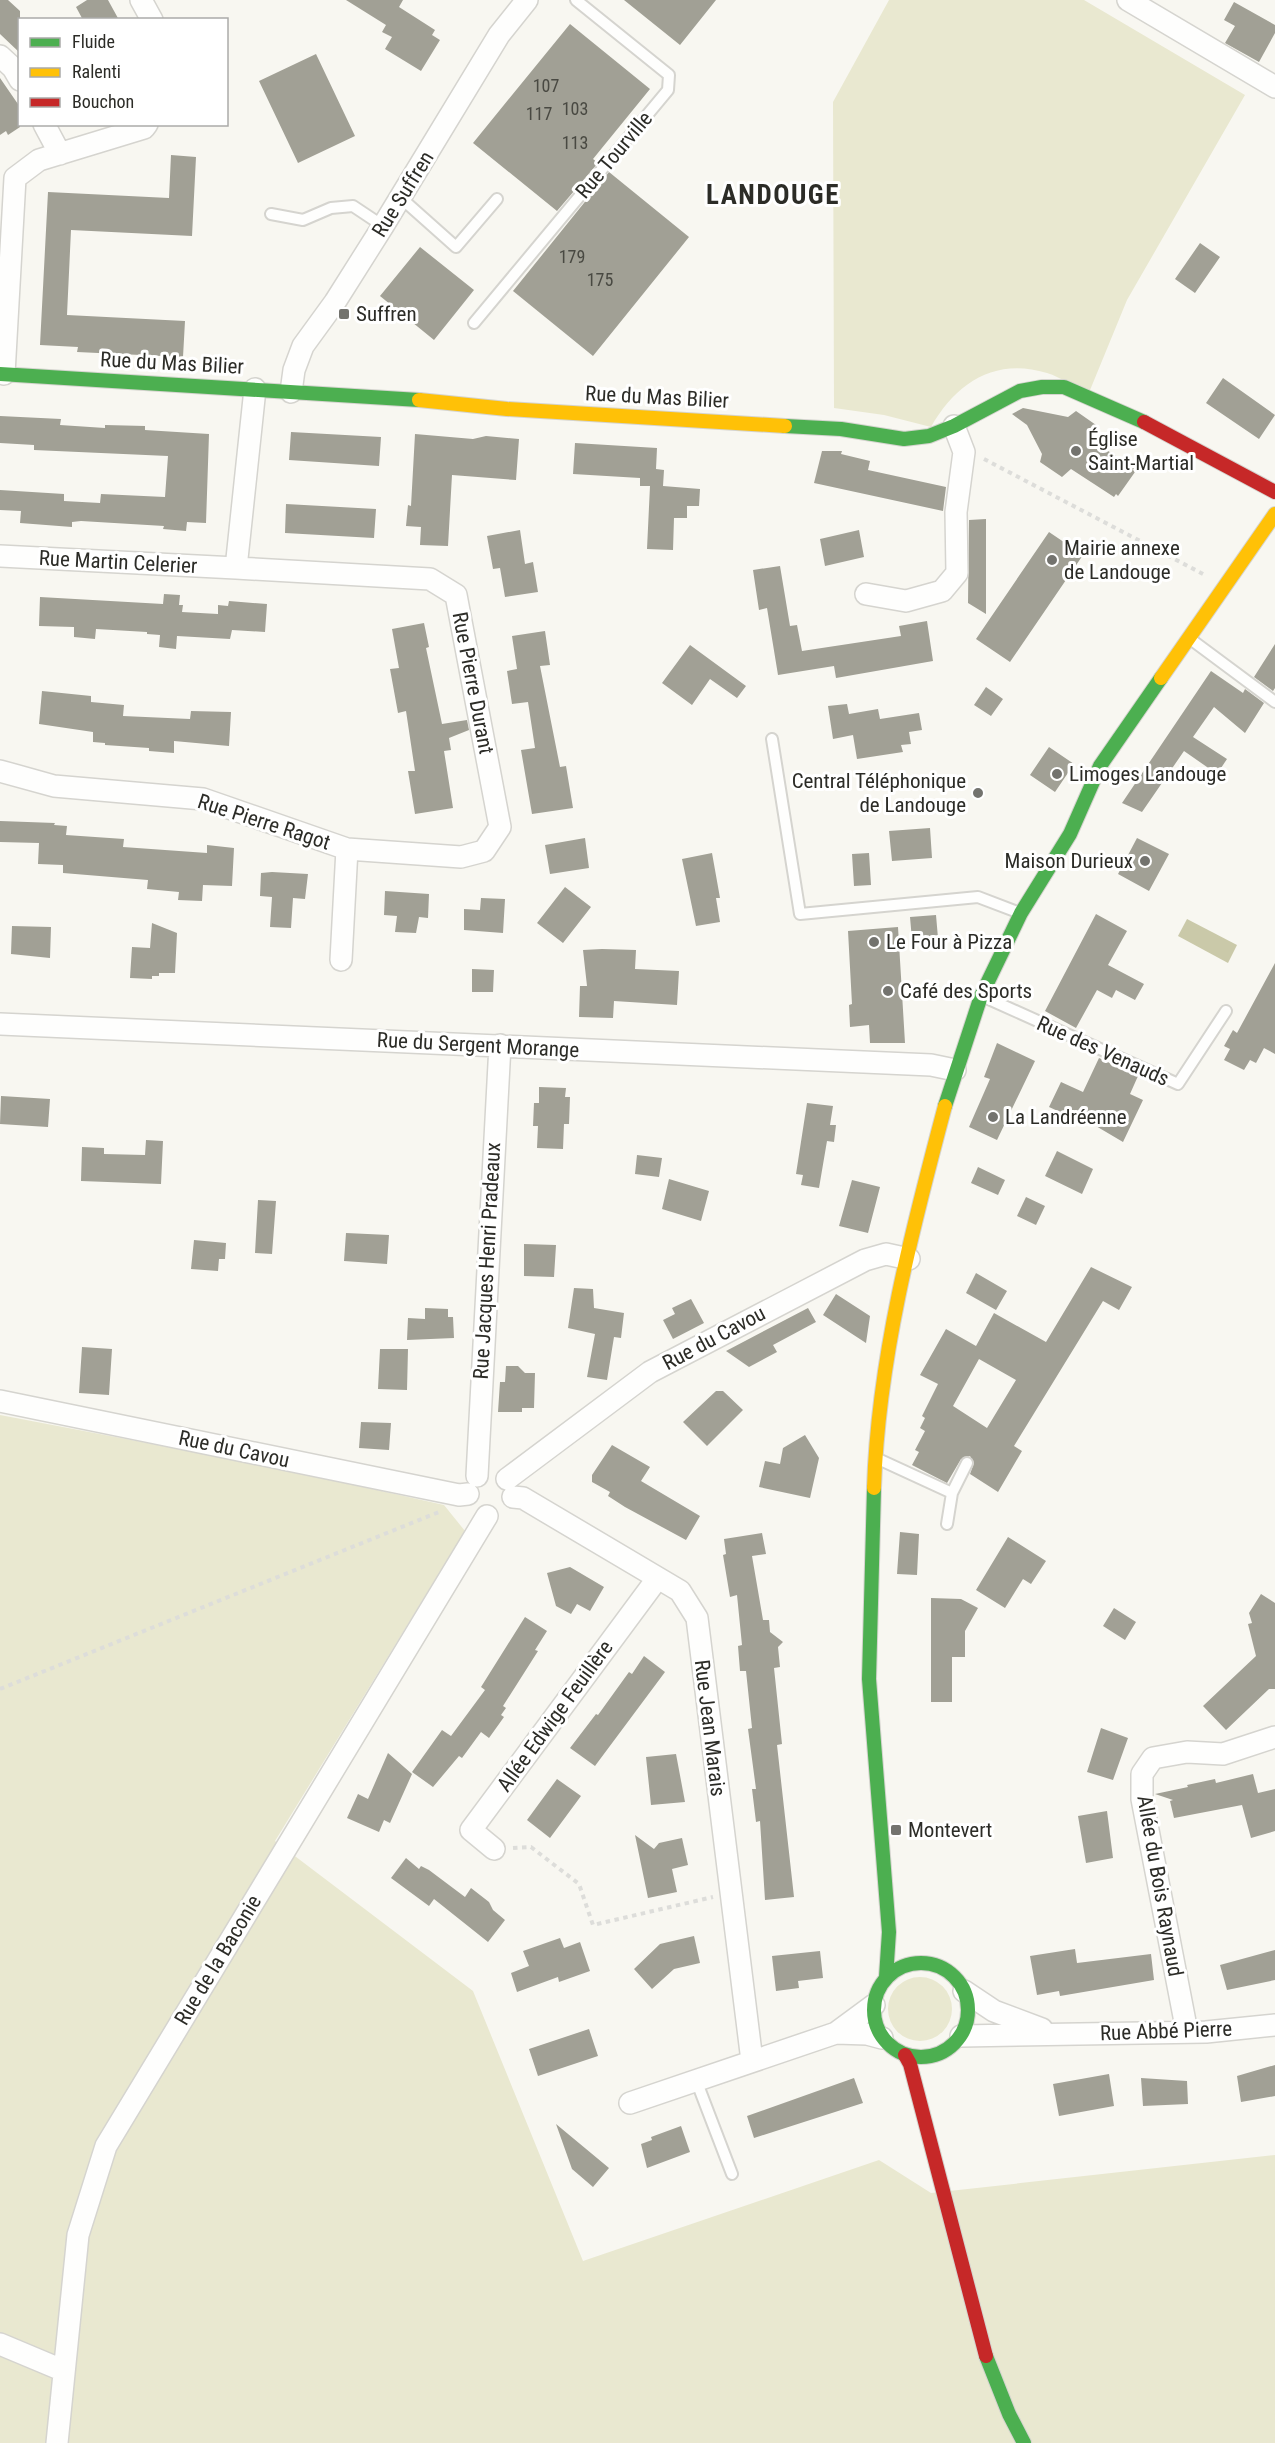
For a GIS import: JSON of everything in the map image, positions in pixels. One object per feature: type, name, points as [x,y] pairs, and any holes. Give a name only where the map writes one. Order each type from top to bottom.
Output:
[{"type":"main road","name":"Rue du Mas Bilier","points":[[2,374],[255,389],[507,409],[841,429],[904,439],[929,436],[954,426],[1020,391],[1042,387],[1064,387],[1125,412],[1275,492]]},
{"type":"main road","points":[[945,2051],[926,2057],[905,2055],[892,2049],[882,2038],[874,2022],[876,1995],[886,1977],[889,1932],[869,1680],[875,1457],[891,1338],[919,1203],[955,1070],[981,996],[1021,913],[1070,834],[1100,766],[1113,743],[1275,514]]},
{"type":"main road","points":[[885,1868],[903,1929]]},
{"type":"main road","points":[[916,1950],[925,1963]]},
{"type":"main road","points":[[886,1977],[898,1969],[925,1963],[948,1972],[964,1992],[967,2014],[961,2036],[945,2051],[939,2066]]},
{"type":"main road","points":[[905,2055],[910,2064],[930,2129],[981,2348],[1005,2410],[1024,2443]]},
{"type":"main road","points":[[930,2129],[934,2100]]},
{"type":"street","points":[[141,0],[151,18]]},
{"type":"street","name":"Rue Suffren","points":[[291,392],[294,370],[303,346],[335,302],[384,226],[499,35],[527,0]]},
{"type":"street","points":[[1128,0],[1275,87]]},
{"type":"street","points":[[0,56],[13,68],[18,77]]},
{"type":"street","points":[[45,126],[60,154]]},
{"type":"street","points":[[2,374],[8,173],[39,160],[146,126]]},
{"type":"street","points":[[236,568],[255,389]]},
{"type":"street","points":[[866,594],[906,601],[942,591],[957,573],[956,512],[964,452],[954,426]]},
{"type":"street","name":"Rue Martin Celerier","points":[[0,556],[236,568]]},
{"type":"street","name":"Rue Pierre Durant","points":[[236,568],[429,579],[456,595],[500,827],[484,851],[461,857],[347,849]]},
{"type":"street","name":"Rue Pierre Ragot","points":[[0,771],[54,786],[203,799],[347,849],[341,960]]},
{"type":"street","name":"Rue du Sergent Morange","points":[[0,1024],[931,1065],[955,1070]]},
{"type":"street","name":"Rue Jacques Henri Pradeaux","points":[[472,1490],[500,1046]]},
{"type":"street","name":"Rue du Cavou","points":[[510,1488],[650,1372],[865,1260],[886,1254],[909,1259]]},
{"type":"street","name":"Rue du Cavou","points":[[0,1401],[459,1495],[472,1490]]},
{"type":"street","points":[[496,1473],[510,1488],[507,1509],[502,1514],[487,1516],[476,1511],[472,1490],[496,1473]]},
{"type":"street","name":"Rue Jean Marais","points":[[510,1488],[523,1498],[680,1591],[697,1618],[752,2061]]},
{"type":"street","name":"Rue de la Baconie","points":[[57,2443],[62,2370],[78,2235],[106,2146],[487,1516]]},
{"type":"street","name":"Allée Edwige Feuillère","points":[[494,1849],[471,1830],[657,1579]]},
{"type":"street","name":"Allée du Bois Raynaud","points":[[1187,2032],[1142,1799],[1142,1774],[1154,1758],[1187,1752],[1223,1754],[1275,1737]]},
{"type":"street","name":"Rue Abbé Pierre","points":[[964,1992],[994,2011],[1056,2034]]},
{"type":"street","points":[[630,2103],[836,2033],[874,2005]]},
{"type":"street","name":"Rue Abbé Pierre","points":[[961,2036],[1187,2032],[1275,2025]]},
{"type":"street","points":[[836,2033],[867,2034],[882,2038]]},
{"type":"street","points":[[0,2344],[62,2370]]},
{"type":"lane","name":"Rue Tourville","points":[[474,323],[668,90],[669,75],[576,0]]},
{"type":"lane","points":[[401,198],[456,247],[497,199]]},
{"type":"lane","points":[[271,214],[303,220],[331,208],[353,206],[384,226]]},
{"type":"lane","points":[[1188,638],[1275,702]]},
{"type":"lane","points":[[772,739],[800,914],[978,897],[1021,913]]},
{"type":"lane","name":"Rue des Venauds","points":[[981,996],[1178,1084],[1226,1011]]},
{"type":"lane","points":[[875,1457],[952,1493]]},
{"type":"lane","points":[[947,1524],[952,1493],[967,1463]]},
{"type":"lane","points":[[696,2080],[732,2174]]},
{"type":"path","points":[[964,452],[977,456],[1225,586]]},
{"type":"path","points":[[0,1689],[472,1490]]},
{"type":"path","points":[[494,1849],[531,1847],[579,1884],[593,1925],[731,1893]]},
{"type":"shaded area","points":[[889,0],[1084,0],[1245,95],[1127,300],[1088,395],[1047,373],[1010,368],[994,371],[965,386],[941,411],[931,427],[884,415],[834,408],[833,102]]},
{"type":"shaded area","points":[[1187,919],[1237,945],[1228,963],[1178,936]]},
{"type":"shaded area","points":[[0,1415],[283,1469],[444,1505],[465,1531],[275,1841],[473,1991],[583,2261],[879,2160],[931,2193],[1275,2155],[1275,2443],[0,2443]]},
{"type":"shaded area","points":[[920,1977],[938,1982],[943,1986],[947,1991],[952,2009],[947,2027],[943,2032],[938,2036],[920,2041],[902,2036],[897,2032],[893,2027],[888,2009],[893,1991],[897,1986],[902,1982]]},
{"type":"building","points":[[0,0],[8,0],[20,11],[18,51],[0,34]]},
{"type":"building","points":[[87,0],[108,0],[118,18],[82,18],[76,7]]},
{"type":"building","points":[[346,0],[403,0],[399,7],[435,30],[432,35],[440,40],[421,71],[385,49],[392,37],[382,32],[386,25]]},
{"type":"building","points":[[624,0],[716,0],[680,45]]},
{"type":"building","points":[[1234,2],[1275,25],[1275,33],[1259,62],[1225,43],[1235,26],[1224,20]]},
{"type":"building","points":[[570,24],[650,89],[593,159],[598,163],[557,211],[473,143]]},
{"type":"building","points":[[316,54],[355,136],[298,163],[259,81]]},
{"type":"building","points":[[0,78],[18,104],[18,126],[20,127],[8,135],[6,131],[0,135]]},
{"type":"building","points":[[171,155],[196,157],[192,236],[71,230],[67,315],[185,321],[183,357],[77,352],[78,347],[40,345],[48,192],[169,198]]},
{"type":"building","points":[[609,172],[689,237],[593,356],[513,291]]},
{"type":"building","points":[[1200,243],[1220,257],[1195,293],[1175,279]]},
{"type":"building","points":[[420,247],[474,290],[434,340],[380,296]]},
{"type":"building","points":[[1223,378],[1275,415],[1259,439],[1206,403]]},
{"type":"building","name":"Église Saint-Martial","points":[[1023,408],[1068,417],[1076,411],[1096,425],[1095,428],[1098,430],[1090,439],[1134,468],[1135,472],[1118,496],[1116,494],[1114,497],[1071,469],[1062,477],[1040,462],[1042,454],[1027,425],[1012,414]]},
{"type":"building","points":[[0,416],[61,419],[60,425],[105,428],[105,425],[145,426],[145,430],[209,434],[206,523],[187,522],[186,531],[163,529],[164,526],[81,521],[72,522],[72,527],[20,523],[21,511],[0,510],[0,490],[64,494],[64,501],[100,503],[101,494],[165,497],[168,456],[34,450],[34,445],[0,443]]},
{"type":"building","points":[[291,432],[381,437],[379,466],[289,460]]},
{"type":"building","points":[[415,434],[473,439],[486,436],[519,439],[516,480],[452,475],[448,546],[420,545],[421,527],[406,526],[408,505],[411,506]]},
{"type":"building","points":[[575,443],[657,448],[656,469],[664,470],[663,486],[700,489],[699,506],[687,506],[687,518],[674,518],[673,550],[647,549],[650,486],[640,486],[640,478],[573,474]]},
{"type":"building","points":[[822,451],[842,451],[841,454],[870,461],[868,470],[946,487],[943,511],[814,483]]},
{"type":"building","points":[[286,504],[376,509],[374,538],[285,533]]},
{"type":"building","points":[[986,519],[986,614],[968,603],[969,520]]},
{"type":"building","points":[[520,530],[525,564],[533,562],[538,592],[505,597],[500,568],[493,569],[487,536]]},
{"type":"building","points":[[859,530],[864,557],[825,566],[820,539]]},
{"type":"building","points":[[1049,532],[1083,555],[1010,662],[976,639]]},
{"type":"building","points":[[780,566],[790,626],[797,625],[802,651],[901,636],[899,626],[927,621],[933,661],[836,678],[834,666],[778,675],[767,608],[759,610],[753,570]]},
{"type":"building","points":[[164,594],[180,595],[179,605],[183,605],[182,612],[218,614],[218,605],[228,606],[229,601],[267,604],[265,632],[232,630],[230,639],[177,636],[176,649],[159,647],[160,635],[147,634],[147,632],[96,629],[95,639],[74,637],[74,627],[39,626],[40,597],[163,604]]},
{"type":"building","points":[[424,623],[429,647],[426,648],[442,724],[467,720],[469,730],[449,738],[451,750],[444,751],[453,808],[415,814],[408,771],[415,771],[406,711],[398,713],[390,669],[399,668],[392,629]]},
{"type":"building","points":[[545,631],[550,665],[540,666],[560,767],[566,766],[573,808],[532,814],[521,750],[535,748],[528,702],[512,704],[507,671],[517,669],[512,636]]},
{"type":"building","points":[[1275,644],[1275,688],[1273,691],[1254,677]]},
{"type":"building","points":[[690,645],[746,686],[737,698],[710,679],[692,705],[662,683]]},
{"type":"building","points":[[1211,671],[1243,693],[1245,689],[1264,703],[1245,733],[1214,707],[1193,737],[1227,759],[1217,774],[1184,751],[1142,812],[1122,803]]},
{"type":"building","points":[[986,687],[1003,699],[991,716],[974,705]]},
{"type":"building","points":[[42,691],[91,696],[91,702],[124,705],[123,716],[190,719],[191,711],[231,712],[229,746],[174,741],[174,753],[93,742],[93,732],[39,724]]},
{"type":"building","points":[[847,704],[849,714],[878,709],[880,719],[919,713],[922,730],[909,732],[911,744],[901,745],[903,752],[857,759],[853,735],[833,739],[828,706]]},
{"type":"building","points":[[1049,747],[1074,764],[1055,792],[1030,775]]},
{"type":"building","points":[[0,821],[55,823],[54,825],[67,826],[66,835],[124,839],[123,847],[207,853],[207,845],[234,848],[232,886],[203,885],[202,901],[178,900],[179,892],[147,889],[148,880],[63,873],[63,865],[38,864],[39,843],[0,842]]},
{"type":"building","points":[[930,828],[932,858],[892,861],[889,831]]},
{"type":"building","points":[[585,838],[589,868],[550,874],[545,845]]},
{"type":"building","name":"Maison Durieux","points":[[1137,838],[1169,854],[1149,891],[1118,874]]},
{"type":"building","points":[[712,853],[720,898],[716,898],[720,922],[696,926],[682,859]]},
{"type":"building","points":[[869,853],[871,885],[854,886],[852,854]]},
{"type":"building","points":[[261,873],[308,874],[305,899],[293,898],[291,928],[270,927],[272,897],[260,896]]},
{"type":"building","points":[[565,887],[591,907],[563,943],[537,923]]},
{"type":"building","points":[[385,891],[429,894],[428,918],[419,917],[416,933],[395,932],[397,916],[384,915]]},
{"type":"building","points":[[481,898],[505,899],[503,933],[464,930],[464,909],[480,910]]},
{"type":"building","points":[[1096,914],[1127,931],[1108,965],[1144,984],[1135,1000],[1116,990],[1112,998],[1097,990],[1076,1028],[1045,1011]]},
{"type":"building","points":[[936,915],[938,938],[912,940],[910,917]]},
{"type":"building","points":[[152,923],[177,933],[175,973],[159,973],[159,976],[152,976],[152,979],[130,978],[132,947],[150,948]]},
{"type":"building","points":[[12,926],[51,927],[50,958],[11,954]]},
{"type":"building","points":[[898,927],[905,1043],[870,1043],[869,1025],[850,1027],[849,1005],[852,1004],[848,931]]},
{"type":"building","points":[[583,950],[636,950],[635,969],[679,971],[677,1005],[614,1001],[613,1018],[579,1017],[580,986],[587,986]]},
{"type":"building","points":[[1275,963],[1275,1054],[1264,1048],[1256,1063],[1250,1060],[1244,1070],[1224,1060],[1230,1049],[1224,1046],[1233,1030],[1237,1033]]},
{"type":"building","points":[[472,969],[494,970],[493,992],[472,992]]},
{"type":"building","points":[[997,1043],[1035,1061],[997,1140],[969,1127],[990,1079],[984,1077]]},
{"type":"building","points":[[1099,1058],[1138,1076],[1130,1094],[1143,1100],[1123,1142],[1084,1119],[1082,1122],[1049,1107],[1061,1082],[1083,1092]]},
{"type":"building","points":[[539,1087],[566,1088],[565,1097],[570,1097],[569,1124],[564,1124],[563,1149],[537,1148],[538,1126],[533,1126],[534,1103],[539,1103]]},
{"type":"building","points":[[1,1096],[50,1099],[48,1127],[0,1124]]},
{"type":"building","points":[[807,1103],[833,1106],[830,1125],[836,1125],[834,1142],[827,1141],[819,1188],[801,1185],[803,1175],[796,1174]]},
{"type":"building","points":[[146,1140],[163,1141],[161,1184],[81,1181],[82,1147],[104,1148],[104,1154],[145,1155]]},
{"type":"building","points":[[1057,1151],[1093,1169],[1082,1194],[1045,1176]]},
{"type":"building","points":[[637,1155],[662,1158],[659,1177],[635,1174]]},
{"type":"building","points":[[978,1167],[1005,1180],[998,1195],[971,1183]]},
{"type":"building","points":[[669,1179],[709,1191],[701,1221],[662,1209]]},
{"type":"building","points":[[852,1180],[880,1187],[868,1233],[839,1226]]},
{"type":"building","points":[[1026,1197],[1045,1206],[1036,1225],[1017,1216]]},
{"type":"building","points":[[258,1200],[276,1201],[272,1254],[255,1253]]},
{"type":"building","points":[[346,1233],[389,1235],[387,1264],[344,1261]]},
{"type":"building","points":[[194,1240],[226,1243],[225,1259],[219,1259],[218,1271],[191,1269]]},
{"type":"building","points":[[524,1244],[556,1245],[554,1277],[524,1276]]},
{"type":"building","points":[[1091,1267],[1132,1287],[1119,1310],[1103,1301],[1014,1446],[1022,1451],[998,1492],[970,1474],[974,1463],[970,1456],[961,1459],[947,1483],[912,1465],[919,1452],[915,1450],[925,1431],[920,1428],[925,1418],[922,1416],[938,1384],[920,1375],[946,1329],[976,1346],[994,1313],[1046,1342]],"holes":[[[979,1359],[1016,1380],[987,1428],[953,1406]]]},
{"type":"building","points":[[976,1273],[1007,1291],[996,1310],[966,1293]]},
{"type":"building","points":[[574,1288],[593,1289],[594,1308],[624,1313],[621,1338],[614,1337],[607,1380],[587,1377],[595,1334],[568,1328]]},
{"type":"building","points":[[836,1294],[870,1316],[866,1343],[823,1315]]},
{"type":"building","points":[[691,1299],[704,1323],[673,1339],[663,1320],[675,1314],[672,1308]]},
{"type":"building","points":[[425,1308],[448,1309],[448,1317],[453,1317],[454,1338],[407,1340],[408,1318],[425,1319]]},
{"type":"building","points":[[808,1308],[816,1322],[773,1345],[777,1352],[749,1367],[726,1351]]},
{"type":"building","points":[[82,1347],[112,1349],[109,1395],[79,1393]]},
{"type":"building","points":[[380,1349],[408,1349],[407,1390],[378,1389]]},
{"type":"building","points":[[506,1366],[518,1366],[525,1373],[535,1373],[534,1408],[522,1408],[522,1412],[498,1412],[500,1382],[505,1382]]},
{"type":"building","points":[[716,1391],[723,1391],[743,1410],[707,1446],[683,1422]]},
{"type":"building","points":[[361,1422],[391,1423],[389,1450],[359,1448]]},
{"type":"building","points":[[805,1435],[819,1458],[810,1498],[759,1487],[765,1461],[780,1464],[783,1448]]},
{"type":"building","points":[[612,1445],[650,1467],[641,1481],[700,1516],[686,1540],[625,1507],[608,1496],[610,1492],[592,1482],[592,1475]]},
{"type":"building","points":[[900,1532],[919,1534],[917,1575],[897,1574]]},
{"type":"building","points":[[762,1533],[766,1554],[752,1556],[763,1620],[769,1620],[770,1632],[783,1642],[778,1647],[780,1667],[774,1668],[782,1744],[777,1745],[794,1897],[765,1900],[760,1821],[756,1822],[752,1789],[756,1789],[748,1729],[752,1728],[746,1671],[740,1671],[738,1646],[742,1645],[737,1595],[730,1597],[723,1555],[726,1554],[724,1539]]},
{"type":"building","points":[[1008,1537],[1046,1561],[1031,1584],[1023,1579],[1005,1608],[976,1590]]},
{"type":"building","points":[[570,1567],[604,1587],[590,1611],[577,1604],[571,1614],[556,1606],[547,1573]]},
{"type":"building","points":[[1261,1594],[1275,1603],[1275,1689],[1269,1689],[1226,1730],[1203,1706],[1256,1656],[1248,1624],[1252,1623],[1249,1613]]},
{"type":"building","points":[[931,1598],[961,1599],[978,1608],[965,1631],[965,1657],[952,1657],[952,1702],[931,1702]]},
{"type":"building","points":[[1114,1608],[1136,1622],[1125,1640],[1103,1626]]},
{"type":"building","points":[[525,1617],[547,1631],[535,1650],[538,1651],[503,1706],[506,1708],[501,1715],[504,1717],[489,1738],[481,1732],[462,1758],[459,1756],[433,1787],[412,1772],[442,1730],[451,1736],[485,1690],[481,1687]]},
{"type":"building","points":[[644,1656],[665,1672],[595,1766],[570,1748],[596,1714],[598,1715],[629,1672],[632,1674]]},
{"type":"building","points":[[1101,1728],[1128,1738],[1113,1780],[1087,1772]]},
{"type":"building","points":[[388,1753],[412,1774],[390,1823],[384,1820],[379,1832],[347,1818],[358,1794],[368,1799]]},
{"type":"building","points":[[676,1754],[685,1802],[651,1805],[646,1757]]},
{"type":"building","points":[[1253,1774],[1258,1793],[1275,1789],[1275,1831],[1251,1838],[1242,1805],[1174,1818],[1170,1801],[1173,1800],[1155,1794],[1215,1779],[1216,1783]]},
{"type":"building","points":[[557,1779],[581,1796],[550,1838],[527,1820]]},
{"type":"building","points":[[1107,1811],[1113,1858],[1086,1863],[1078,1816]]},
{"type":"building","points":[[635,1835],[654,1849],[659,1843],[682,1838],[688,1865],[672,1869],[677,1892],[648,1898]]},
{"type":"building","points":[[406,1858],[419,1869],[421,1866],[429,1870],[465,1897],[471,1888],[489,1902],[493,1910],[505,1920],[488,1942],[434,1899],[429,1906],[391,1878]]},
{"type":"building","points":[[694,1936],[700,1963],[674,1969],[652,1989],[634,1969],[660,1944]]},
{"type":"building","points":[[560,1938],[564,1948],[580,1942],[590,1971],[559,1982],[558,1977],[517,1992],[511,1973],[529,1966],[523,1951]]},
{"type":"building","points":[[1075,1949],[1077,1963],[1151,1954],[1154,1980],[1060,1996],[1059,1991],[1037,1995],[1030,1956]]},
{"type":"building","points":[[1275,1950],[1275,1980],[1227,1990],[1220,1965]]},
{"type":"building","points":[[820,1951],[823,1978],[798,1981],[799,1988],[776,1991],[772,1956]]},
{"type":"building","points":[[589,2029],[598,2056],[538,2076],[529,2049]]},
{"type":"building","points":[[1275,2065],[1275,2096],[1241,2102],[1237,2076]]},
{"type":"building","points":[[1109,2074],[1114,2106],[1059,2116],[1053,2084]]},
{"type":"building","points":[[854,2078],[863,2103],[754,2138],[747,2116]]},
{"type":"building","points":[[1141,2078],[1187,2081],[1188,2104],[1143,2106]]},
{"type":"building","points":[[556,2124],[609,2168],[593,2187],[572,2169]]},
{"type":"building","points":[[681,2126],[690,2152],[647,2168],[641,2144],[652,2140],[651,2137]]},
{"type":"traffic: fast","points":[[0,374],[419,400]]},
{"type":"traffic: fast","points":[[785,426],[841,429],[904,439],[929,436],[954,426],[1020,391],[1042,387],[1064,387],[1144,422]]},
{"type":"traffic: fast","points":[[945,1106],[981,996],[1021,913],[1070,834],[1100,766],[1161,678]]},
{"type":"traffic: fast","points":[[874,1488],[869,1679],[889,1932],[886,1977]]},
{"type":"traffic: fast","points":[[921,1963],[939,1966],[954,1977],[965,1992],[968,2010],[965,2028],[954,2043],[939,2054],[921,2057],[903,2054],[888,2043],[877,2028],[874,2010],[877,1992],[888,1977],[903,1966],[921,1963]]},
{"type":"traffic: fast","points":[[986,2356],[1009,2414],[1024,2443]]},
{"type":"traffic: slow","points":[[419,400],[507,409],[785,426]]},
{"type":"traffic: slow","points":[[1161,678],[1275,514]]},
{"type":"traffic: slow","points":[[874,1488],[882,1391],[890,1343],[909,1247],[945,1106]]},
{"type":"traffic: jam","points":[[1144,422],[1275,492]]},
{"type":"traffic: jam","points":[[905,2055],[910,2064],[986,2356]]},
{"type":"place","name":"Suffren","points":[[344,314]]},
{"type":"place","name":"Église Saint-Martial","points":[[1076,451]]},
{"type":"place","name":"Mairie annexe de Landouge","points":[[1052,560]]},
{"type":"place","name":"Limoges Landouge","points":[[1057,774]]},
{"type":"place","name":"Central Téléphonique de Landouge","points":[[978,793]]},
{"type":"place","name":"Maison Durieux","points":[[1145,861]]},
{"type":"place","name":"Le Four à Pizza","points":[[874,942]]},
{"type":"place","name":"Café des Sports","points":[[888,991]]},
{"type":"place","name":"La Landréenne","points":[[993,1117]]},
{"type":"place","name":"Montevert","points":[[896,1830]]},
{"type":"district","name":"LANDOUGE","points":[[773,195]]}]
